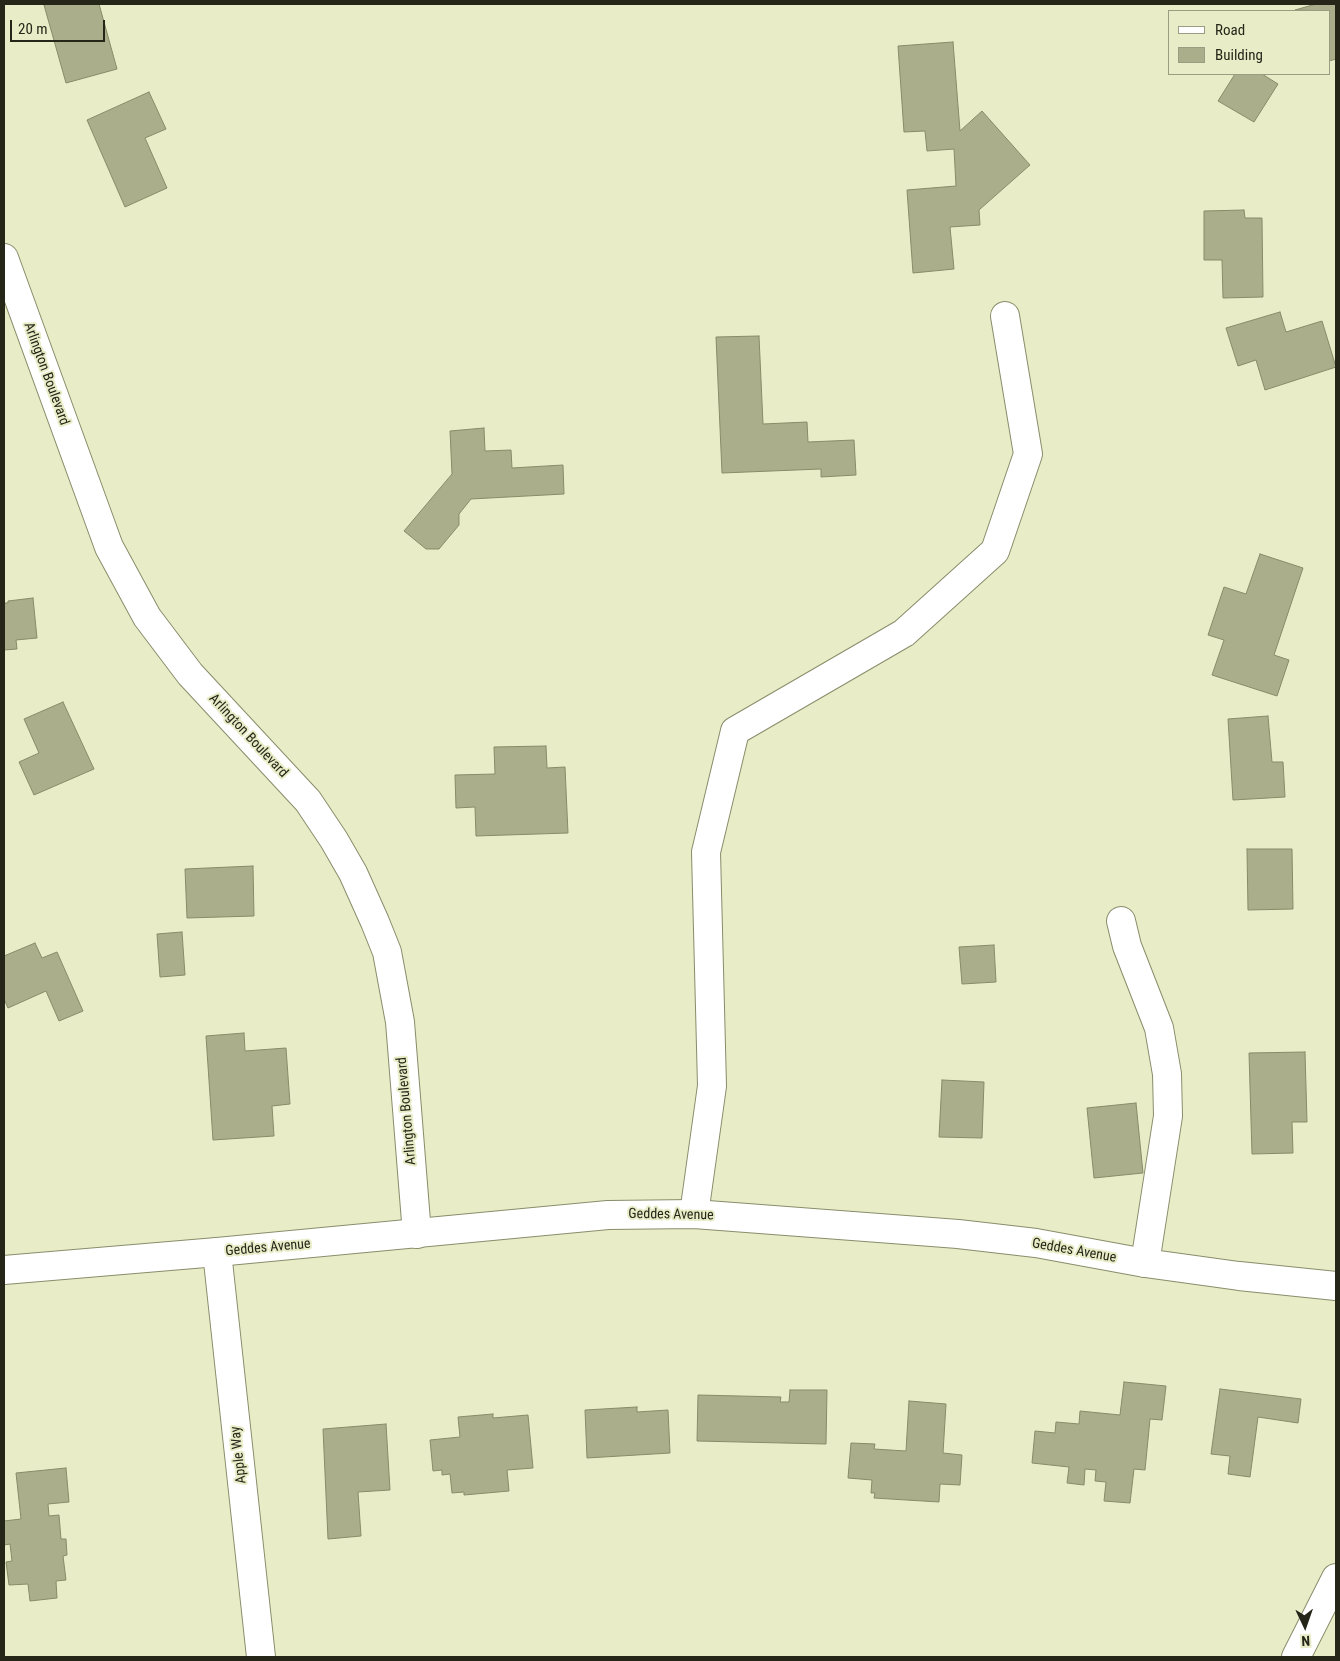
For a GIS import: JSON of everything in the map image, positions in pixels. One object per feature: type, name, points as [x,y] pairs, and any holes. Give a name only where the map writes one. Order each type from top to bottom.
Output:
[{"type":"street","name":"Arlington Boulevard","points":[[4,258],[109,547],[147,617],[190,674],[308,801],[353,873],[375,922],[387,952],[400,1022],[417,1234]]},
{"type":"street","points":[[694,1214],[712,1086],[706,852],[735,731],[904,633],[996,551],[1028,454],[1005,316]]},
{"type":"street","points":[[1120,921],[1127,946],[1159,1028],[1167,1074],[1168,1116],[1145,1263]]},
{"type":"street","name":"Geddes Avenue","points":[[4,1270],[417,1234],[502,1223],[608,1214],[694,1214],[958,1234],[1036,1243],[1145,1263],[1239,1276],[1336,1286]]},
{"type":"street","name":"Apple Way","points":[[217,1252],[261,1657]]},
{"type":"street","points":[[1296,1657],[1336,1578]]},
{"type":"building","points":[[99,4],[117,69],[66,83],[44,5]]},
{"type":"building","points":[[1316,4],[1336,4],[1336,59],[1330,61],[1330,10],[1295,10]]},
{"type":"building","points":[[953,42],[960,131],[982,111],[1030,165],[979,210],[980,225],[950,227],[954,269],[913,273],[907,190],[956,186],[954,149],[927,151],[925,131],[904,132],[898,46]]},
{"type":"building","points":[[1234,75],[1264,75],[1278,84],[1254,122],[1218,101]]},
{"type":"building","points":[[149,92],[166,129],[145,138],[167,188],[125,207],[87,120]]},
{"type":"building","points":[[1244,210],[1245,218],[1262,218],[1263,297],[1223,298],[1222,260],[1204,260],[1204,211]]},
{"type":"building","points":[[1280,312],[1286,332],[1322,321],[1336,367],[1265,390],[1256,360],[1238,366],[1226,328]]},
{"type":"building","points":[[759,336],[763,424],[807,422],[808,442],[854,440],[856,475],[821,477],[821,469],[722,473],[716,337]]},
{"type":"building","points":[[484,428],[485,451],[511,450],[512,468],[563,465],[564,494],[471,499],[459,514],[459,525],[439,549],[426,549],[404,531],[452,474],[450,431]]},
{"type":"building","points":[[1260,554],[1303,568],[1274,655],[1289,660],[1277,696],[1212,675],[1224,640],[1208,635],[1224,587],[1246,594]]},
{"type":"building","points":[[33,598],[37,638],[16,640],[17,649],[4,650],[4,603]]},
{"type":"building","points":[[63,702],[94,769],[34,795],[19,762],[39,753],[24,719]]},
{"type":"building","points":[[1268,716],[1272,762],[1283,762],[1285,797],[1233,800],[1228,719]]},
{"type":"building","points":[[546,746],[547,768],[565,767],[568,833],[476,836],[475,807],[456,808],[455,775],[495,774],[494,747]]},
{"type":"building","points":[[1247,849],[1292,849],[1293,909],[1248,910]]},
{"type":"building","points":[[253,866],[254,916],[187,918],[185,869]]},
{"type":"building","points":[[182,932],[185,975],[160,977],[157,934]]},
{"type":"building","points":[[35,943],[42,958],[57,952],[83,1011],[59,1021],[46,991],[8,1008],[4,999],[4,956]]},
{"type":"building","points":[[994,945],[996,982],[962,984],[959,947]]},
{"type":"building","points":[[244,1033],[245,1051],[286,1048],[290,1104],[272,1106],[274,1136],[213,1140],[206,1036]]},
{"type":"building","points":[[1305,1052],[1307,1122],[1292,1122],[1293,1153],[1252,1154],[1249,1053]]},
{"type":"building","points":[[942,1080],[984,1082],[982,1138],[939,1137]]},
{"type":"building","points":[[1136,1103],[1143,1173],[1094,1178],[1087,1108]]},
{"type":"building","points":[[1124,1382],[1166,1386],[1162,1420],[1150,1419],[1145,1470],[1134,1469],[1130,1503],[1104,1501],[1106,1482],[1095,1481],[1096,1470],[1085,1469],[1084,1485],[1067,1483],[1069,1467],[1032,1463],[1035,1431],[1055,1433],[1056,1422],[1079,1424],[1080,1411],[1120,1415]]},
{"type":"building","points":[[1220,1389],[1301,1399],[1298,1423],[1258,1417],[1250,1477],[1228,1474],[1230,1456],[1211,1454]]},
{"type":"building","points":[[790,1390],[827,1390],[826,1444],[697,1441],[698,1395],[781,1397],[780,1402],[789,1402]]},
{"type":"building","points":[[909,1401],[946,1404],[943,1453],[962,1455],[960,1485],[940,1484],[939,1502],[874,1498],[875,1493],[871,1493],[872,1480],[848,1478],[851,1443],[875,1444],[874,1449],[906,1451]]},
{"type":"building","points":[[637,1407],[637,1412],[668,1410],[670,1453],[587,1458],[585,1410]]},
{"type":"building","points":[[493,1414],[493,1418],[528,1415],[533,1468],[507,1470],[509,1491],[464,1495],[464,1492],[452,1493],[450,1474],[442,1475],[442,1470],[433,1471],[430,1440],[460,1437],[458,1417]]},
{"type":"building","points":[[386,1424],[390,1490],[358,1492],[361,1536],[328,1539],[323,1429]]},
{"type":"building","points":[[66,1468],[69,1502],[48,1504],[49,1516],[59,1515],[61,1539],[66,1539],[67,1555],[63,1556],[66,1580],[56,1581],[57,1598],[30,1601],[28,1584],[9,1585],[6,1562],[12,1561],[10,1544],[4,1545],[4,1521],[21,1519],[16,1473]]}]
